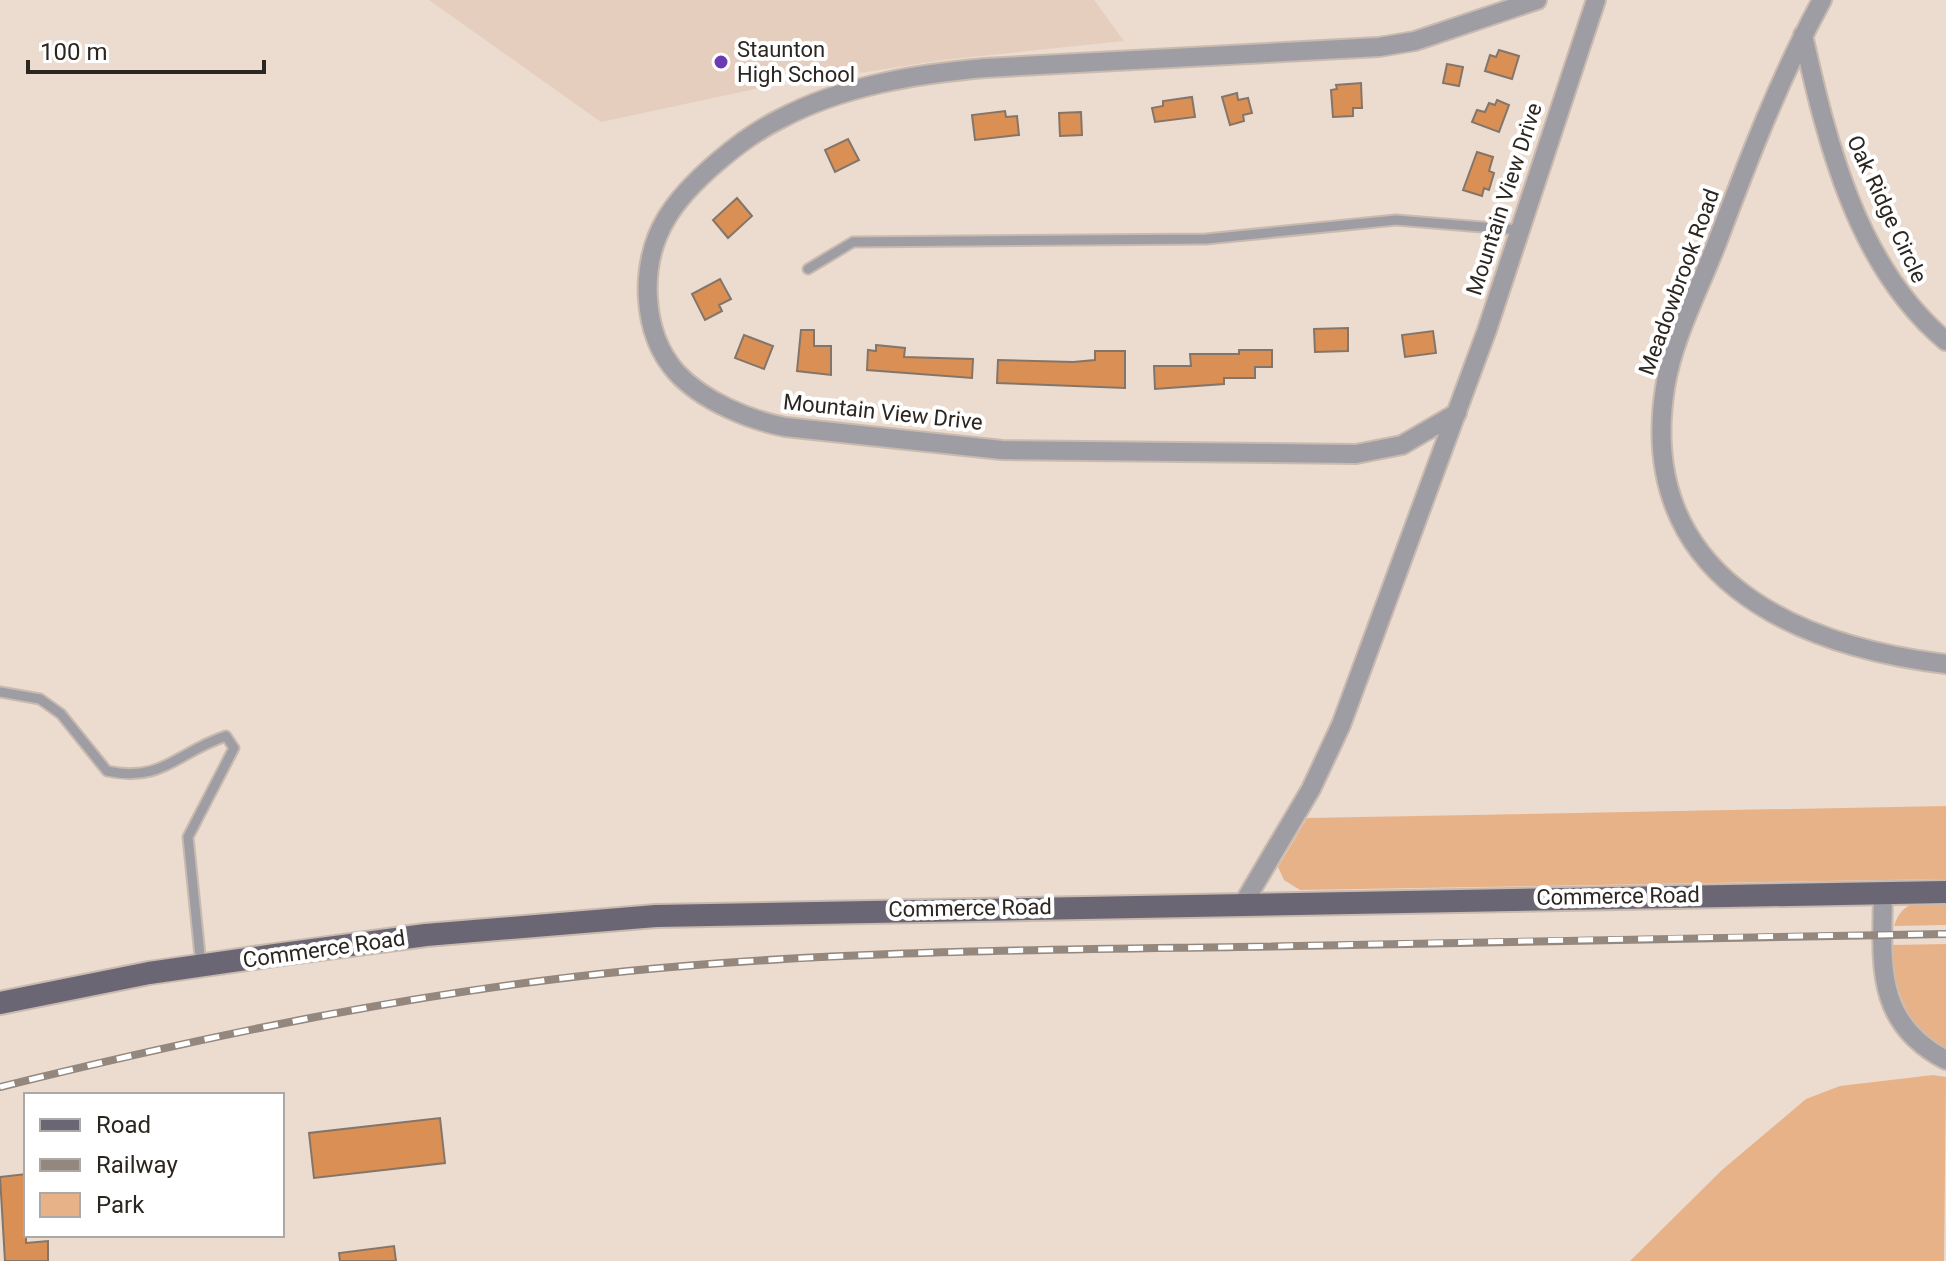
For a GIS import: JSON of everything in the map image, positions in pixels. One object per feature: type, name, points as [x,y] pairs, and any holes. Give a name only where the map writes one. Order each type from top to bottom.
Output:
[{"type":"main road","name":"Commerce Road","points":[[0,1003],[201,966],[426,935],[656,916],[1946,892]]},
{"type":"street","name":"Mountain View Drive","points":[[1457,413],[1388,450],[1356,454],[1002,450],[785,427],[750,418],[679,375],[668,362],[653,324],[648,268],[667,217],[716,166],[779,119],[844,93],[923,75],[985,68],[1319,53],[1391,45],[1444,33],[1537,0]]},
{"type":"street","name":"Mountain View Drive","points":[[1243,904],[1311,789],[1336,735],[1457,413],[1596,0]]},
{"type":"street","name":"Meadowbrook Road","points":[[1822,0],[1770,107],[1673,353],[1663,406],[1662,442],[1667,478],[1680,517],[1702,553],[1729,583],[1759,607],[1798,628],[1848,645],[1946,664]]},
{"type":"street","name":"Oak Ridge Circle","points":[[1803,35],[1833,157],[1856,209],[1891,281],[1907,305],[1946,341]]},
{"type":"street","points":[[1883,893],[1881,949],[1890,1000],[1907,1032],[1946,1060]]},
{"type":"lane","points":[[808,269],[853,242],[1206,239],[1396,220],[1519,230]]},
{"type":"lane","points":[[0,692],[40,699],[61,714],[107,771],[133,776],[161,769],[226,736],[234,748],[188,837],[201,966]]},
{"type":"shaded area","name":"Staunton High School","points":[[429,0],[1094,0],[1124,41],[943,60],[860,73],[858,67],[601,122]]},
{"type":"green space","points":[[1946,806],[1946,879],[1300,890],[1284,880],[1278,867],[1307,818]]},
{"type":"green space","points":[[1946,901],[1946,925],[1894,926],[1908,906],[1920,902]]},
{"type":"green space","points":[[1946,944],[1946,1049],[1921,1030],[1904,1005],[1892,945]]},
{"type":"green space","points":[[1933,1075],[1946,1077],[1944,1261],[1630,1261],[1722,1170],[1806,1099],[1840,1086]]},
{"type":"building","points":[[1499,50],[1519,56],[1512,79],[1485,71],[1490,55],[1496,57]]},
{"type":"building","points":[[1447,64],[1463,67],[1459,86],[1443,83]]},
{"type":"building","points":[[1361,83],[1362,108],[1353,108],[1353,116],[1333,117],[1331,90],[1337,89],[1336,85]]},
{"type":"building","points":[[1237,93],[1238,100],[1248,98],[1252,113],[1243,115],[1244,121],[1230,125],[1222,97]]},
{"type":"building","points":[[1192,97],[1195,117],[1155,122],[1152,108],[1163,106],[1163,101]]},
{"type":"building","points":[[1497,100],[1509,105],[1499,132],[1472,122],[1477,110],[1485,112],[1489,103],[1495,105]]},
{"type":"building","points":[[1005,111],[1006,117],[1017,116],[1019,135],[975,140],[972,115]]},
{"type":"building","points":[[1081,112],[1082,135],[1060,136],[1059,113]]},
{"type":"building","points":[[848,139],[859,160],[835,172],[825,150]]},
{"type":"building","points":[[1477,152],[1493,157],[1489,171],[1494,173],[1489,190],[1484,188],[1482,196],[1463,190]]},
{"type":"building","points":[[737,198],[752,216],[728,238],[713,220]]},
{"type":"building","points":[[720,279],[731,299],[719,305],[722,311],[705,320],[692,294]]},
{"type":"building","points":[[1348,328],[1348,351],[1315,352],[1314,329]]},
{"type":"building","points":[[801,330],[814,330],[814,346],[831,346],[831,375],[797,371]]},
{"type":"building","points":[[1433,331],[1436,353],[1405,357],[1402,335]]},
{"type":"building","points":[[744,335],[773,346],[764,369],[735,358]]},
{"type":"building","points":[[876,345],[905,348],[904,357],[973,359],[972,378],[867,370],[868,350],[876,351]]},
{"type":"building","points":[[1239,350],[1272,350],[1272,367],[1255,367],[1255,378],[1224,378],[1224,384],[1155,389],[1154,366],[1191,366],[1190,354],[1239,354]]},
{"type":"building","points":[[1095,351],[1125,351],[1125,388],[997,383],[998,360],[1095,360]]},
{"type":"building","points":[[440,1118],[445,1163],[314,1178],[309,1133]]},
{"type":"building","points":[[24,1174],[24,1237],[26,1243],[48,1241],[48,1261],[5,1261],[0,1177]]},
{"type":"building","points":[[394,1246],[396,1261],[340,1261],[339,1253]]},
{"type":"railway","points":[[0,1087],[233,1033],[390,1003],[549,980],[704,964],[856,955],[1009,951],[1946,934]]},
{"type":"place","name":"Staunton High School","points":[[721,62]]}]
